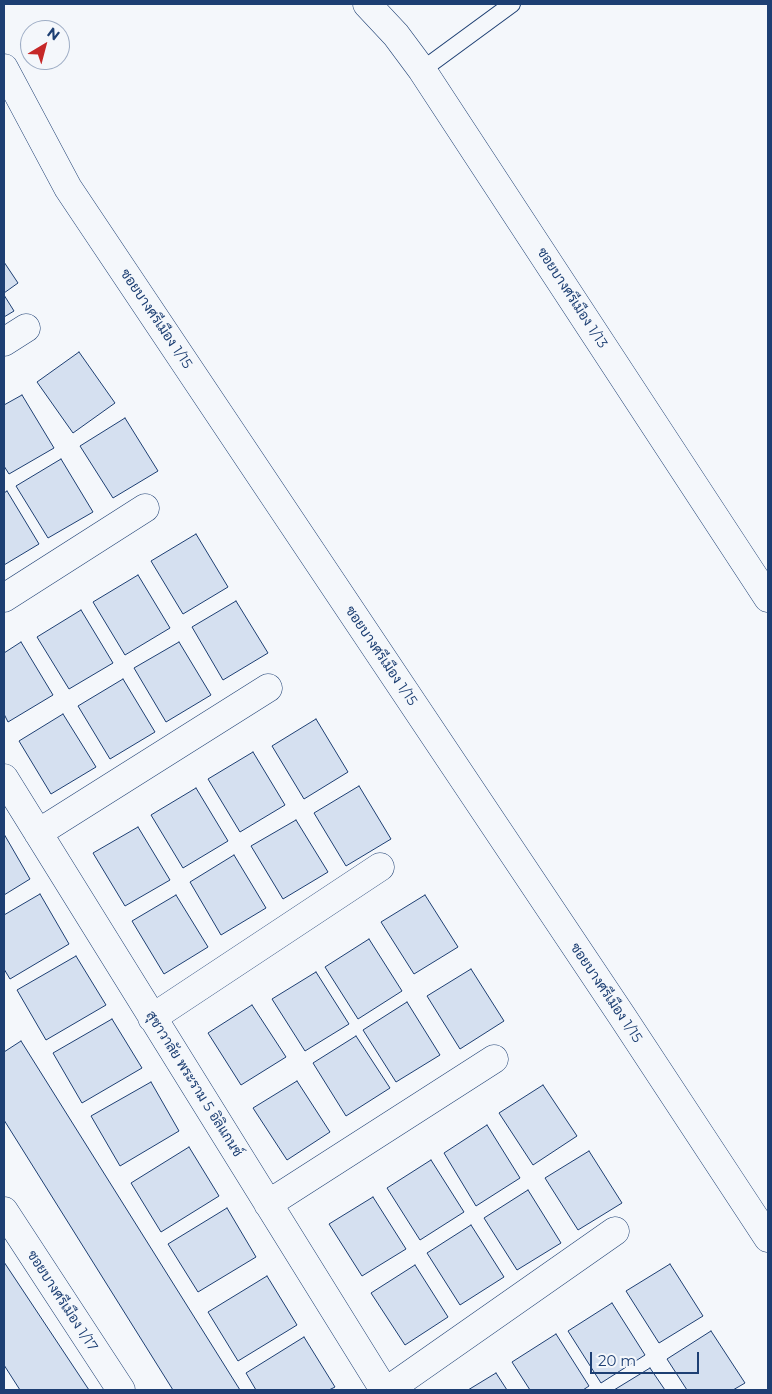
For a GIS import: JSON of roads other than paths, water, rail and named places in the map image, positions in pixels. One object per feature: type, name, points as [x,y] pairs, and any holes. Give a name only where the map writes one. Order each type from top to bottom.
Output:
[{"type":"street","name":"ซอยบางศรีเมือง 1/13","points":[[367,4],[396,35],[422,70],[768,598]]},
{"type":"street","name":"ซอยบางศรีเมือง 1/15","points":[[4,68],[68,188],[622,1016],[768,1238]]},
{"type":"street","points":[[4,598],[145,508]]},
{"type":"street","points":[[38,833],[268,688]]},
{"type":"street","name":"สุชาวาลัย พระราม 5 อิลิแกนซ์","points":[[4,778],[384,1390]]},
{"type":"street","points":[[152,1018],[380,868]]},
{"type":"street","points":[[268,1204],[494,1059]]},
{"type":"street","name":"ซอยบางศรีเมือง 1/17","points":[[4,1211],[121,1390]]},
{"type":"street","points":[[388,1390],[615,1232]]},
{"type":"lane","points":[[422,70],[512,4]]}]
